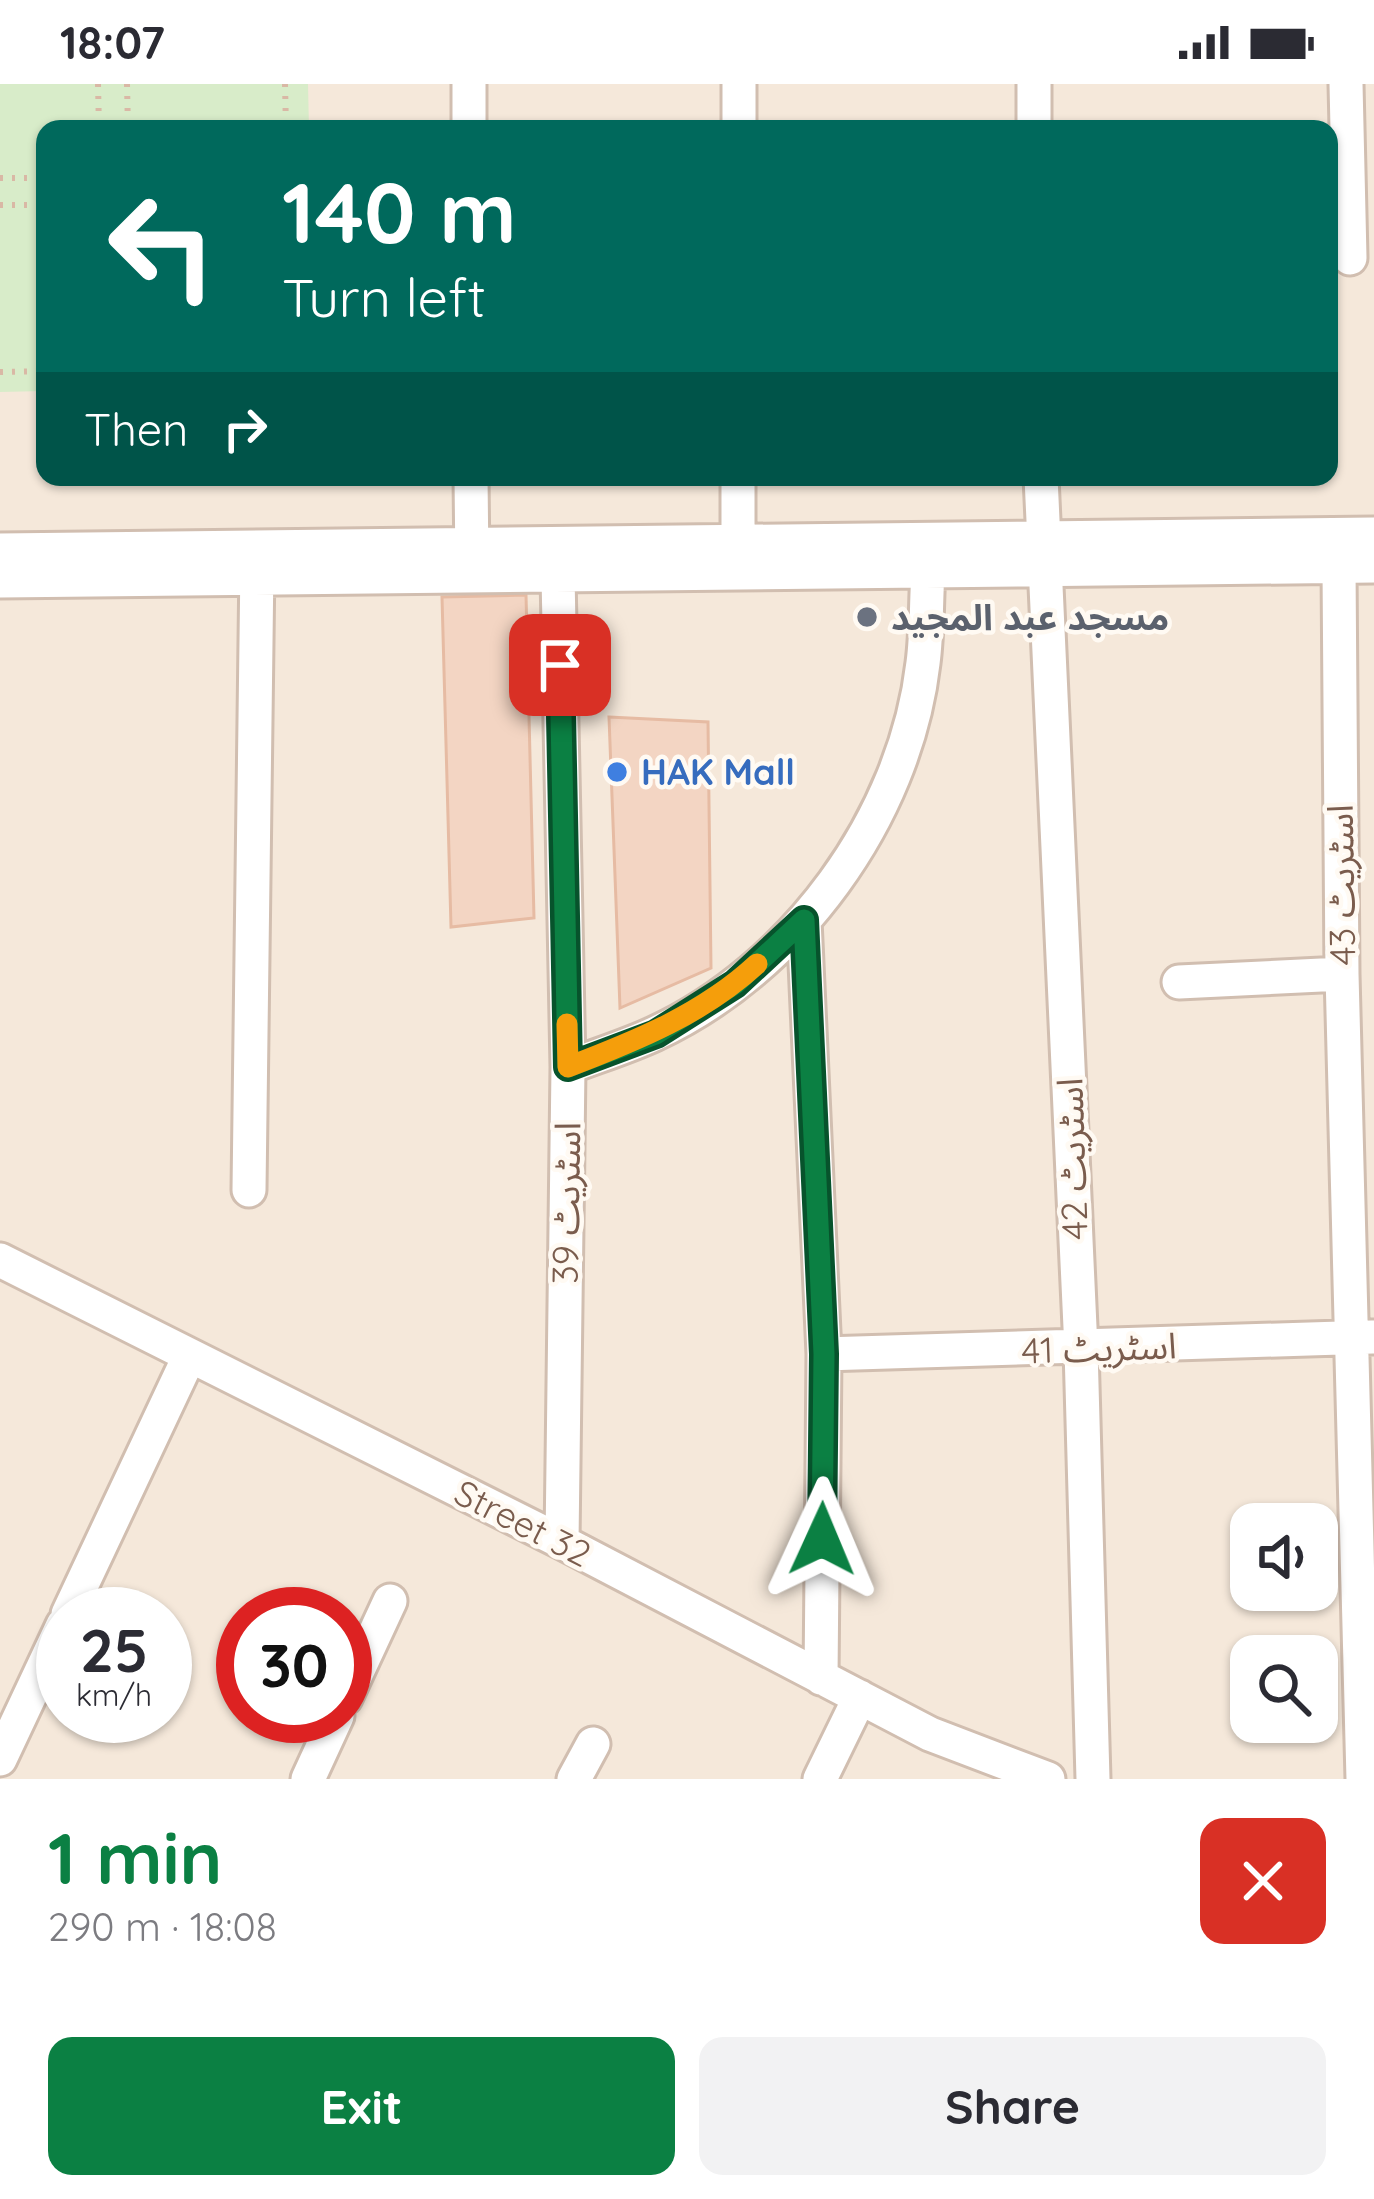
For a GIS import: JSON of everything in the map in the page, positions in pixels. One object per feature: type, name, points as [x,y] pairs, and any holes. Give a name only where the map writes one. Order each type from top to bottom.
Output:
[{"type":"street","points":[[469,84],[470,120]]},
{"type":"street","points":[[739,84],[739,120]]},
{"type":"street","points":[[1034,84],[1034,120]]},
{"type":"street","points":[[1346,84],[1351,258]]},
{"type":"street","points":[[471,486],[472,562]]},
{"type":"street","points":[[738,486],[738,558]]},
{"type":"street","name":"اسٹریٹ 42","points":[[1041,486],[1081,1349],[1093,1779]]},
{"type":"street","points":[[472,562],[559,576],[738,558],[928,572],[1044,555],[1374,534]]},
{"type":"street","points":[[0,550],[257,565]]},
{"type":"street","points":[[0,581],[257,565],[738,558],[1044,555],[1374,566]]},
{"type":"street","points":[[249,1190],[257,565]]},
{"type":"street","name":"اسٹریٹ 43","points":[[1339,567],[1342,974],[1364,1338],[1363,1779]]},
{"type":"street","points":[[568,1067],[656,1034],[735,984],[804,920],[860,844],[900,758],[923,666],[928,572]]},
{"type":"street","name":"اسٹریٹ 39","points":[[559,576],[568,1067],[562,1542]]},
{"type":"street","points":[[804,920],[824,1354],[821,1678]]},
{"type":"street","points":[[1179,982],[1342,974]]},
{"type":"street","name":"Street 32","points":[[0,1260],[562,1542],[930,1734],[1048,1779]]},
{"type":"street","name":"اسٹریٹ 41","points":[[824,1354],[1364,1338]]},
{"type":"street","points":[[81,1587],[189,1357]]},
{"type":"street","points":[[372,1640],[390,1601]]},
{"type":"street","points":[[0,1759],[14,1695],[36,1664]]},
{"type":"street","points":[[820,1779],[860,1697]]},
{"type":"street","points":[[308,1779],[325,1743]]},
{"type":"street","points":[[574,1779],[593,1744]]},
{"type":"path","points":[[98,84],[99,120]]},
{"type":"path","points":[[127,84],[128,120]]},
{"type":"path","points":[[285,84],[286,120]]},
{"type":"path","points":[[0,178],[36,178]]},
{"type":"path","points":[[0,206],[36,206]]},
{"type":"path","points":[[0,372],[36,371]]},
{"type":"shaded area","points":[[0,84],[1374,84],[1374,1779],[0,1779]]},
{"type":"green space","points":[[0,84],[308,84],[309,120],[36,120],[36,391],[0,392]]},
{"type":"building","points":[[526,595],[534,918],[451,927],[442,597]]},
{"type":"building","points":[[609,717],[708,722],[711,968],[620,1008]]},
{"type":"slow traffic","points":[[567,1024],[568,1067],[656,1034],[735,984],[757,964]]},
{"type":"place","name":"مسجد عبد المجید","points":[[867,617]]},
{"type":"place","name":"HAK Mall","points":[[617,772]]},
{"type":"route","points":[[560,665],[568,1067],[656,1034],[735,984],[804,920],[824,1354],[822,1539]]}]
